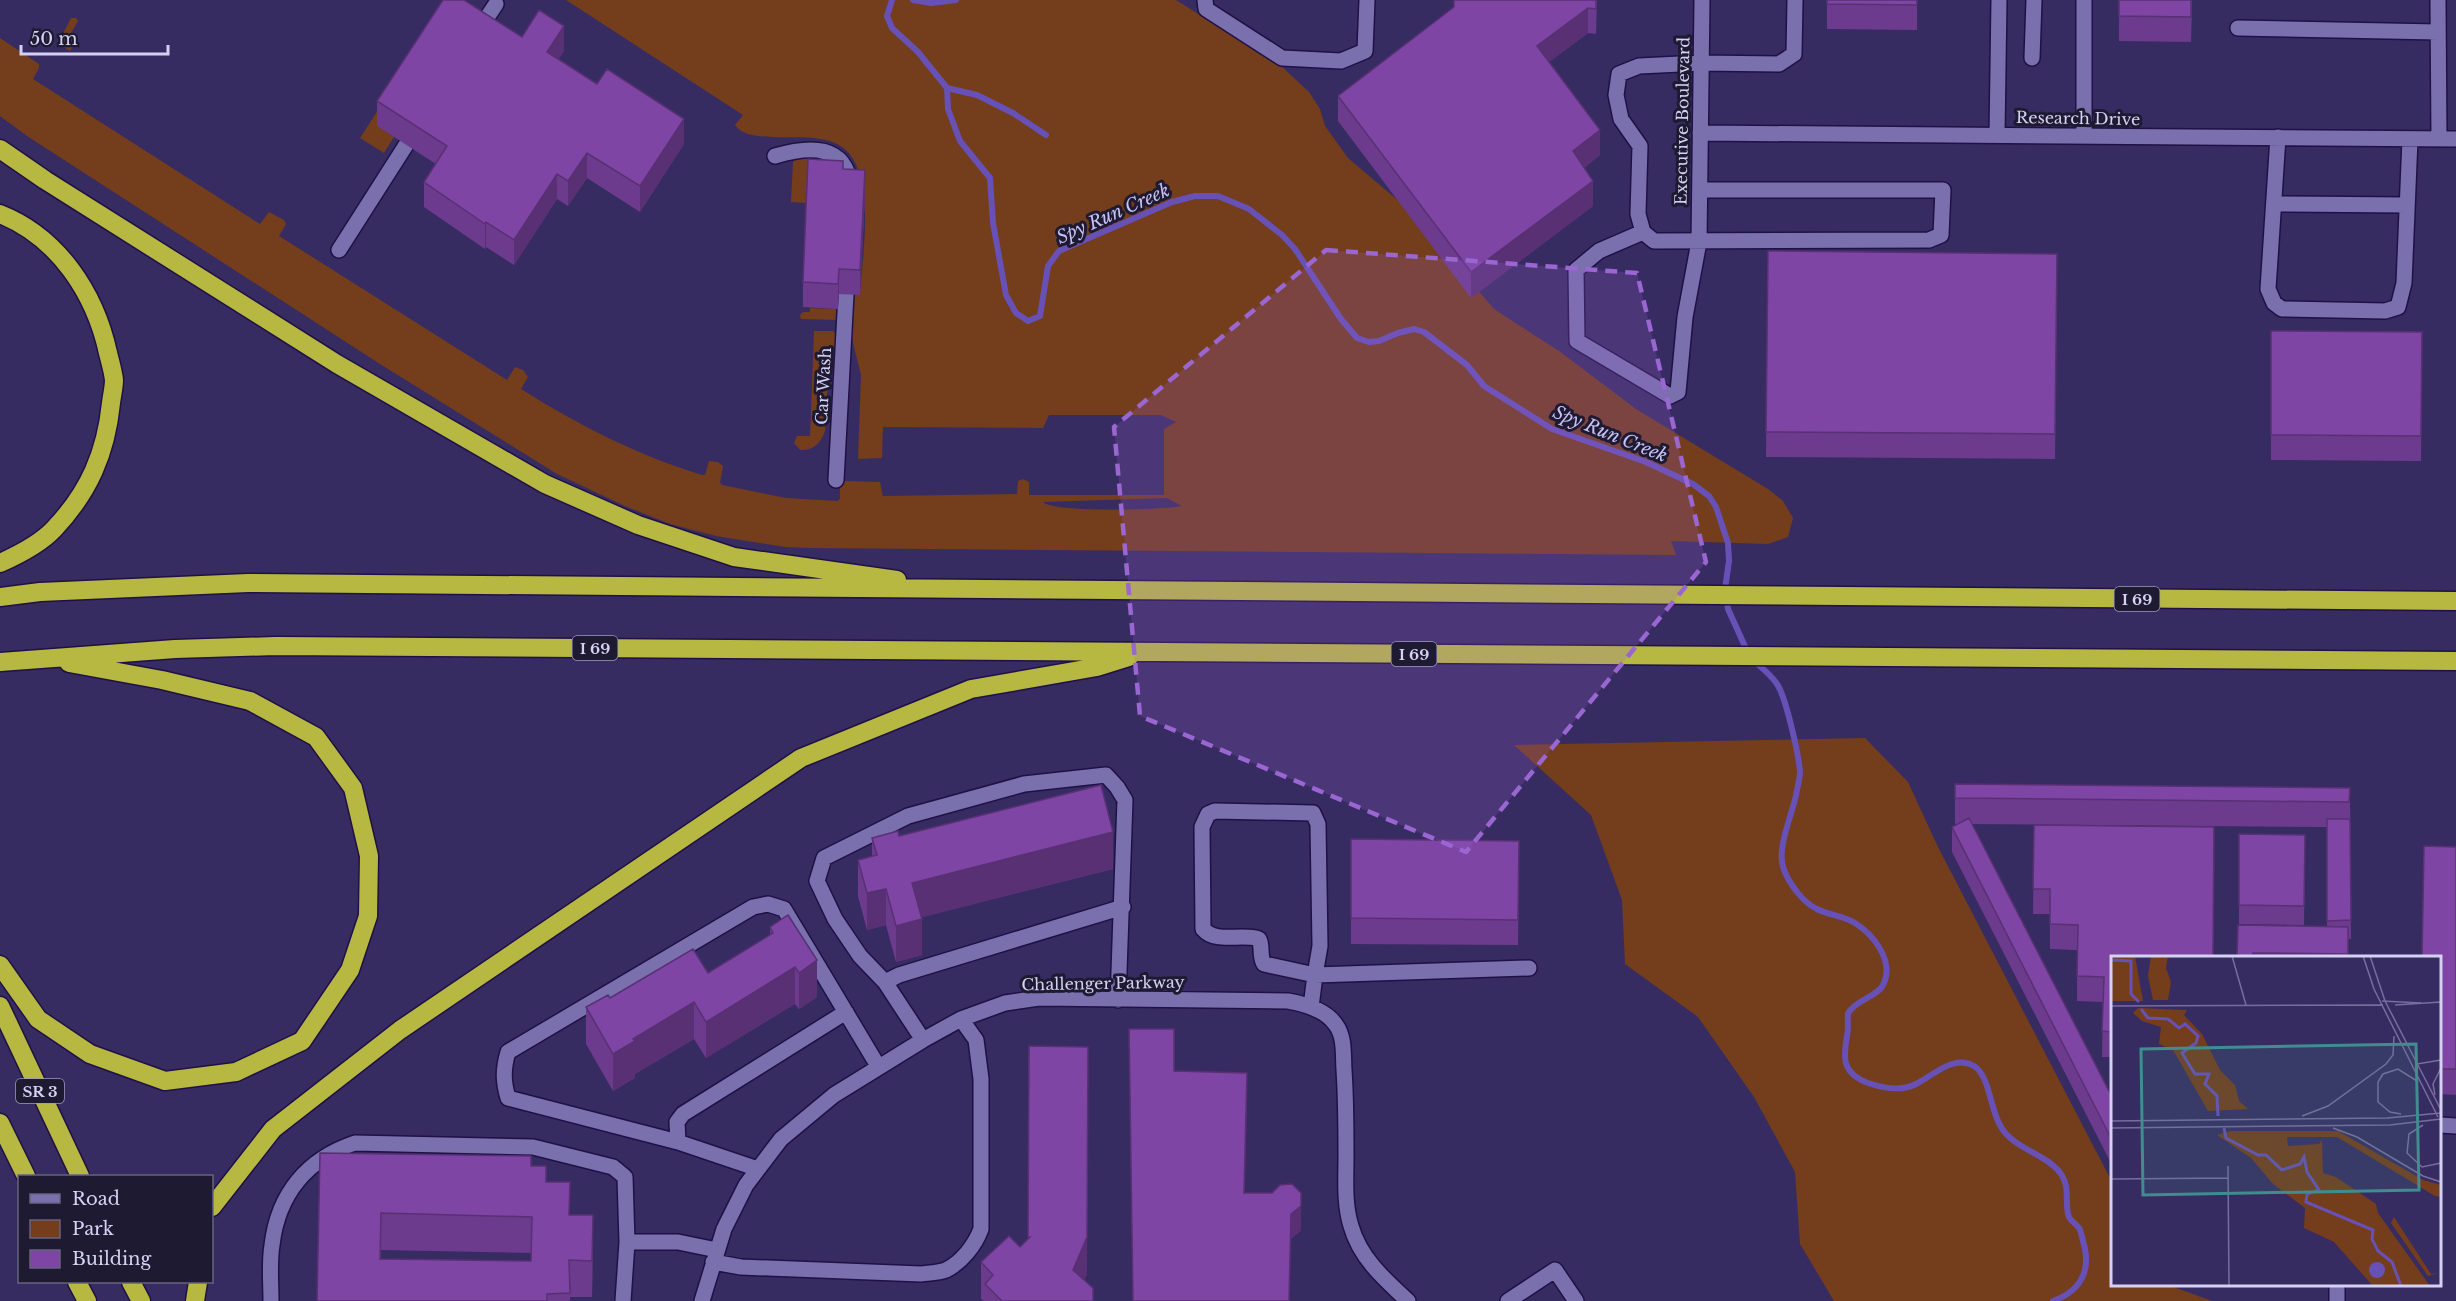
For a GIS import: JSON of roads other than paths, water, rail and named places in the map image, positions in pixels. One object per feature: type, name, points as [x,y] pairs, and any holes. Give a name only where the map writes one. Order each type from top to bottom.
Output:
[{"type":"highway","points":[[0,149],[338,364],[545,484],[638,525],[734,556],[967,590]]},
{"type":"highway","points":[[0,214],[14,220],[53,248],[82,284],[102,327],[114,380],[109,424],[100,460],[80,497],[53,531],[22,553],[0,563]]},
{"type":"highway","name":"I 69","points":[[0,597],[40,592],[248,583],[2456,601]]},
{"type":"highway","name":"I 69","points":[[0,662],[175,649],[275,646],[2456,661]]},
{"type":"highway","points":[[213,1206],[273,1129],[400,1030],[801,758],[971,688],[1097,667],[1147,651]]},
{"type":"highway","points":[[0,965],[38,1018],[90,1054],[165,1082],[236,1072],[302,1041],[350,970],[368,916],[369,856],[353,788],[316,737],[250,701],[162,680],[44,658]]},
{"type":"highway","name":"SR 3","points":[[0,1006],[80,1175]]},
{"type":"highway","points":[[0,1123],[26,1175]]},
{"type":"highway","points":[[78,1283],[87,1301]]},
{"type":"highway","points":[[132,1283],[141,1301]]},
{"type":"highway","points":[[195,1301],[198,1283]]},
{"type":"street","points":[[1205,0],[1206,9],[1282,58],[1341,61],[1365,51],[1367,0]]},
{"type":"street","name":"Executive Boulevard","points":[[1643,232],[1599,251],[1576,270],[1576,342],[1670,396],[1678,392],[1685,317],[1699,242],[1702,0]]},
{"type":"street","points":[[1700,190],[1943,190],[1941,235],[1929,240],[1699,242],[1654,241],[1643,232],[1638,214],[1640,146],[1621,119],[1616,95],[1619,74],[1639,66],[1701,63],[1779,64],[1794,54],[1795,0]]},
{"type":"street","points":[[1997,135],[1999,0]]},
{"type":"street","points":[[2031,58],[2034,0]]},
{"type":"street","points":[[2084,0],[2084,136]]},
{"type":"street","points":[[2438,0],[2439,139]]},
{"type":"street","points":[[477,33],[496,4]]},
{"type":"street","points":[[2238,28],[2438,32]]},
{"type":"street","name":"Research Drive","points":[[1700,132],[2456,139]]},
{"type":"street","points":[[2278,137],[2268,289],[2274,303],[2282,309],[2385,311],[2398,307],[2404,283],[2410,139]]},
{"type":"street","points":[[339,250],[406,145]]},
{"type":"street","points":[[775,156],[799,149],[821,150],[840,159],[849,174],[850,194]]},
{"type":"street","points":[[2274,204],[2408,205]]},
{"type":"street","name":"Car Wash","points":[[836,480],[846,294]]},
{"type":"street","points":[[923,1040],[885,982],[860,957],[835,919],[817,881],[824,858],[908,816],[1024,784],[1106,775],[1125,800],[1118,999]]},
{"type":"street","points":[[1311,1007],[1315,975],[1320,946],[1318,824],[1313,813],[1215,811],[1208,814],[1202,827],[1203,929],[1208,934],[1220,937],[1259,939],[1264,964],[1315,975],[1528,968]]},
{"type":"street","points":[[758,1169],[678,1142],[508,1098],[503,1067],[508,1052],[753,907],[768,904],[784,909],[878,1066]]},
{"type":"street","points":[[885,982],[899,975],[1122,907]]},
{"type":"street","name":"Challenger Parkway","points":[[702,1301],[728,1220],[746,1185],[781,1138],[834,1095],[878,1066],[961,1019],[1005,1003],[1038,998],[1288,1001],[1321,1011],[1336,1024],[1342,1041],[1346,1102],[1346,1188],[1350,1224],[1358,1244],[1373,1269],[1408,1301]]},
{"type":"street","points":[[678,1142],[677,1122],[683,1114],[846,1012]]},
{"type":"street","points":[[627,1242],[678,1242],[741,1267],[921,1274],[945,1270],[962,1258],[976,1242],[981,1229],[981,1091],[976,1040],[961,1019]]},
{"type":"street","points":[[2441,1125],[2456,1126]]},
{"type":"street","points":[[271,1301],[272,1245],[279,1215],[291,1187],[335,1150],[355,1143],[533,1147],[613,1167],[625,1177],[627,1242],[623,1301]]},
{"type":"street","points":[[1508,1301],[1555,1270],[1576,1301]]},
{"type":"waterway","name":"Spy Run Creek","points":[[892,0],[887,16],[892,28],[918,52],[947,88],[977,95],[1013,113],[1046,135]]},
{"type":"waterway","name":"Spy Run Creek","points":[[913,0],[931,3],[956,0]]},
{"type":"waterway","name":"Spy Run Creek","points":[[947,88],[948,109],[960,141],[990,178],[993,223],[1006,295],[1016,313],[1028,321],[1040,316],[1048,266],[1059,251],[1172,202],[1195,196],[1218,196],[1249,209],[1282,235],[1295,249],[1341,319],[1357,338],[1369,342],[1379,341],[1414,329],[1424,332],[1467,365],[1484,386],[1552,429],[1646,462],[1693,484],[1709,496],[1716,507],[1728,543],[1729,561],[1725,589],[1728,609],[1748,653]]},
{"type":"waterway","name":"Spy Run Creek","points":[[1754,661],[1772,678],[1781,691],[1792,727],[1799,764],[1799,781],[1782,850],[1785,873],[1796,891],[1811,906],[1851,921],[1862,928],[1881,950],[1884,958],[1886,976],[1883,985],[1848,1013],[1846,1064],[1853,1075],[1859,1079],[1874,1085],[1892,1088],[1910,1086],[1951,1064],[1966,1063],[1979,1071],[1987,1085],[1997,1120],[2007,1135],[2055,1167],[2064,1179],[2067,1209],[2071,1220],[2080,1231],[2086,1261],[2085,1270],[2077,1285],[2063,1297],[2053,1301]]}]
